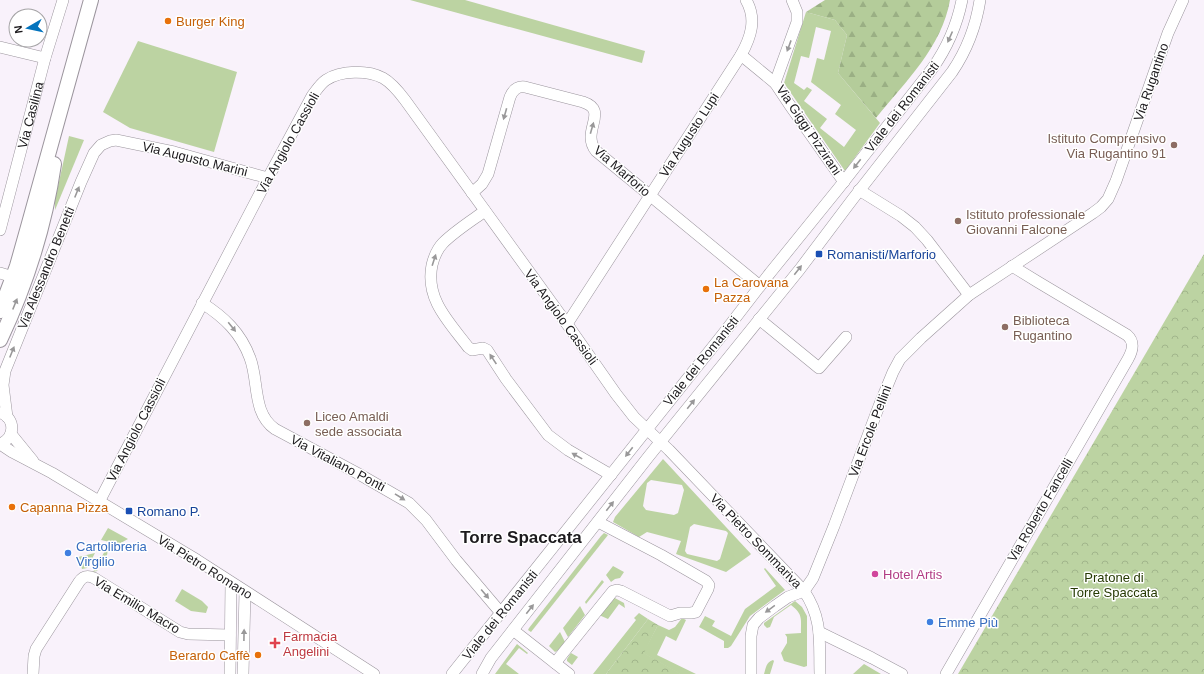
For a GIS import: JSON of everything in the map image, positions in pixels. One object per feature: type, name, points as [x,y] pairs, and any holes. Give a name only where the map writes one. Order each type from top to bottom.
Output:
[{"type":"main road","name":"Via Casilina","points":[[0,311],[7,275],[28,227],[91,0]]},
{"type":"main road","name":"Via Casilina","points":[[0,340],[28,272],[38,240],[50,186],[56,148],[57,122]]},
{"type":"street","name":"Via Casilina","points":[[0,230],[61,0]]},
{"type":"street","name":"Via Augusto Lupi","points":[[567,324],[741,55],[747,43],[752,26],[751,10],[746,0]]},
{"type":"street","name":"Viale dei Romanisti","points":[[452,674],[844,182],[940,58],[953,32],[962,0]]},
{"type":"street","name":"Viale dei Romanisti","points":[[482,674],[488,662],[661,442],[800,269],[859,190],[952,72],[964,52],[970,38],[980,0]]},
{"type":"street","name":"Via Rugantino","points":[[969,294],[1097,210],[1108,199],[1116,181],[1168,33],[1183,0]]},
{"type":"street","name":"Via Giggi Pizzirani","points":[[794,4],[797,15],[796,28],[776,83],[844,182]]},
{"type":"street","points":[[0,48],[46,58]]},
{"type":"street","points":[[741,55],[776,83]]},
{"type":"street","name":"Via Angiolo Cassioli","points":[[99,502],[304,110],[321,84],[337,75],[364,73],[382,78],[398,91],[616,394],[634,417],[646,429]]},
{"type":"street","name":"Via Marforio","points":[[472,193],[486,179],[510,97],[515,89],[522,87],[583,102],[594,108],[595,116],[590,137],[594,149],[760,286]]},
{"type":"street","name":"Via Alessandro Benetti","points":[[11,434],[12,425],[2,413],[5,371],[81,182],[98,148],[111,140],[122,141]]},
{"type":"street","name":"Via Augusto Marini","points":[[122,141],[174,152],[268,178]]},
{"type":"street","points":[[859,190],[901,216],[915,227],[969,294]]},
{"type":"street","points":[[485,211],[447,240],[438,251],[430,276],[432,290],[439,308],[468,347],[472,350],[483,348],[487,350],[548,435],[568,450],[611,475]]},
{"type":"street","name":"Via Roberto Fancelli","points":[[946,674],[1132,351],[1130,338],[1126,335],[1012,266]]},
{"type":"street","name":"Via Ercole Pellini","points":[[804,591],[813,578],[821,560],[893,372],[905,353],[969,294]]},
{"type":"street","name":"Via Vitaliano Ponti","points":[[202,303],[222,316],[231,325],[246,349],[253,368],[259,407],[263,418],[268,425],[358,473],[409,503],[426,520],[456,560],[501,613]]},
{"type":"street","points":[[759,319],[819,368],[846,337]]},
{"type":"street","name":"Via Pietro Sommariva","points":[[646,429],[661,442],[804,591],[816,614],[819,632],[820,674]]},
{"type":"street","points":[[0,444],[6,441],[11,434]]},
{"type":"street","name":"Via Pietro Romano","points":[[11,434],[35,463]]},
{"type":"street","name":"Via Pietro Romano","points":[[0,444],[12,452],[35,463],[197,560],[374,674]]},
{"type":"street","points":[[555,663],[613,591],[621,591],[670,616],[680,613],[696,612],[708,589],[709,585],[706,581],[661,555],[598,522]]},
{"type":"street","name":"Via Emilio Macro","points":[[33,674],[36,649],[79,582],[85,576],[98,580],[180,632],[188,634],[230,636]]},
{"type":"street","points":[[230,674],[231,583]]},
{"type":"street","points":[[751,674],[751,636],[754,622],[784,599],[804,591]]},
{"type":"street","points":[[243,674],[245,592]]},
{"type":"street","points":[[513,630],[569,674]]},
{"type":"street","points":[[819,632],[902,674]]},
{"type":"green space","points":[[410,0],[465,0],[645,51],[642,63]]},
{"type":"green space","points":[[825,0],[950,0],[946,17],[931,48],[910,77],[876,118],[838,73],[847,35],[835,20],[806,12]]},
{"type":"green space","points":[[806,12],[835,20],[847,35],[838,73],[880,123],[845,171],[784,83]],"holes":[[[816,27],[831,31],[824,60],[817,58],[811,82],[841,105],[835,114],[856,130],[844,147],[820,128],[827,119],[804,101],[812,90],[807,87],[804,90],[794,83],[801,56],[809,58]]]},
{"type":"green space","points":[[138,41],[237,72],[214,152],[130,128],[103,112]]},
{"type":"green space","points":[[69,136],[84,140],[55,210],[55,200]]},
{"type":"green space","name":"Pratone di Torre Spaccata","points":[[1204,254],[1204,674],[958,674]]},
{"type":"green space","points":[[663,459],[751,554],[726,572],[676,554],[681,541],[647,532],[639,537],[613,522],[615,517]],"holes":[[[651,480],[682,485],[684,490],[678,513],[674,515],[646,510],[643,506],[647,483]],[[694,524],[726,531],[728,533],[720,559],[717,561],[687,554],[685,551],[690,527]]]},
{"type":"green space","points":[[108,528],[128,539],[108,550],[107,555],[97,571],[93,572],[110,542],[101,540]]},
{"type":"green space","points":[[604,533],[608,535],[531,632],[528,630],[601,536]]},
{"type":"green space","points":[[95,553],[87,568],[82,569],[78,557]]},
{"type":"green space","points":[[613,566],[624,572],[620,578],[611,582],[606,575]]},
{"type":"green space","points":[[765,568],[785,590],[750,616],[731,646],[724,648],[724,641],[699,627],[705,616],[715,621],[712,626],[731,636],[745,609],[776,586],[764,569]]},
{"type":"green space","points":[[602,580],[604,582],[586,604],[585,602]]},
{"type":"green space","points":[[182,589],[202,601],[208,607],[206,613],[191,611],[175,601]]},
{"type":"green space","points":[[613,597],[624,603],[625,608],[619,604],[608,619],[599,615]]},
{"type":"green space","points":[[795,601],[802,607],[807,616],[807,666],[804,667],[784,661],[781,653],[787,643],[787,637],[785,634],[801,633],[801,624],[798,611],[791,605],[774,617],[770,627],[767,628],[764,625],[764,623]]},
{"type":"green space","points":[[580,606],[585,615],[568,637],[563,628]]},
{"type":"green space","points":[[639,613],[648,619],[606,674],[593,674],[636,620],[634,618]]},
{"type":"green space","points":[[682,618],[686,620],[676,641],[666,636],[657,655],[696,674],[680,674],[643,653],[658,625],[669,630],[675,627]]},
{"type":"green space","points":[[648,619],[658,625],[644,653],[681,674],[606,674]]},
{"type":"green space","points":[[560,632],[565,642],[555,652],[549,646]]},
{"type":"green space","points":[[517,644],[528,653],[527,654],[519,648],[506,664],[519,674],[495,674]]},
{"type":"green space","points":[[571,653],[578,657],[572,665],[567,661]]},
{"type":"green space","points":[[773,660],[770,674],[764,674],[766,667]]},
{"type":"green space","points":[[864,664],[881,674],[853,674]]},
{"type":"place","name":"Burger King","points":[[168,21]]},
{"type":"place","name":"Istituto Comprensivo Via Rugantino 91","points":[[1174,145]]},
{"type":"place","name":"Istituto professionale Giovanni Falcone","points":[[958,221]]},
{"type":"place","name":"Romanisti/Marforio","points":[[819,254]]},
{"type":"place","name":"La Carovana Pazza","points":[[706,289]]},
{"type":"place","name":"Biblioteca Rugantino","points":[[1005,327]]},
{"type":"place","name":"Liceo Amaldi sede associata","points":[[307,423]]},
{"type":"place","name":"Capanna Pizza","points":[[12,507]]},
{"type":"place","name":"Romano P.","points":[[129,511]]},
{"type":"place","name":"Cartolibreria Virgilio","points":[[68,553]]},
{"type":"place","name":"Hotel Artis","points":[[875,574]]},
{"type":"place","name":"Emme Più","points":[[930,622]]},
{"type":"place","name":"Farmacia Angelini","points":[[275,643]]},
{"type":"place","name":"Berardo Caffè","points":[[258,655]]},
{"type":"district","name":"Torre Spaccata","points":[[521,537]]}]
